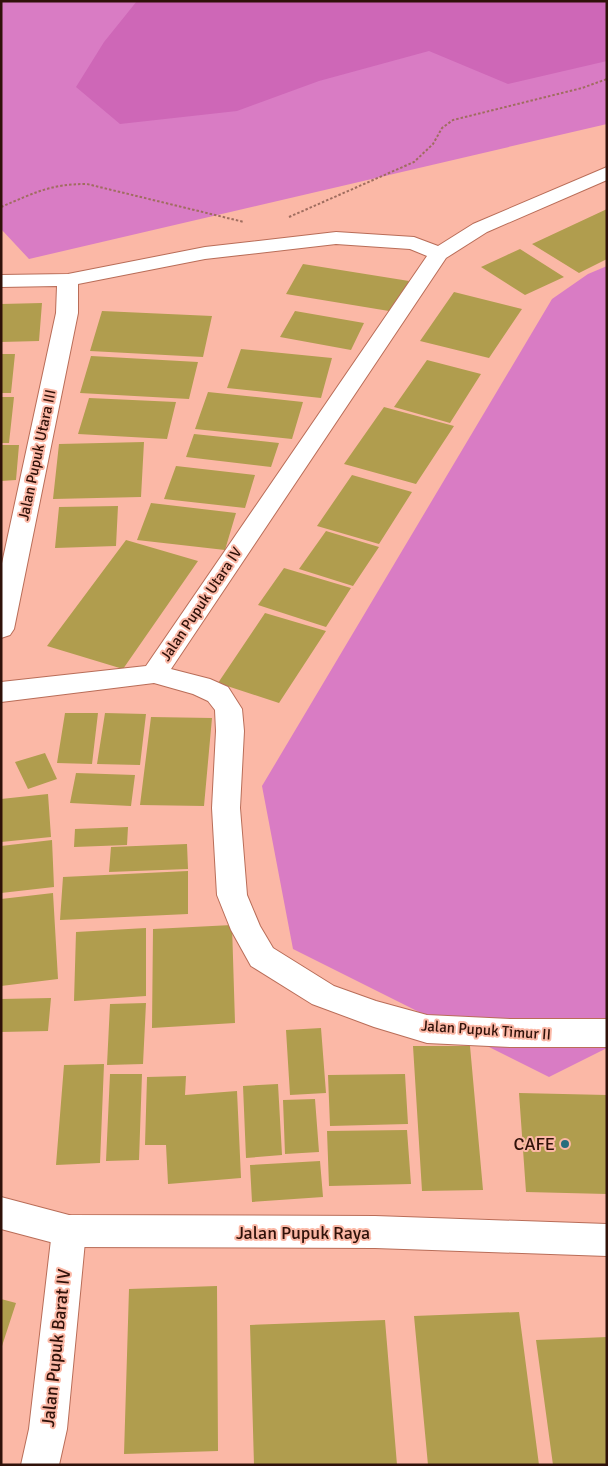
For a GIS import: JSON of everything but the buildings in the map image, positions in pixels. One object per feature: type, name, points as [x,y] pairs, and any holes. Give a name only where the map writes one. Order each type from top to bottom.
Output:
[{"type":"street","points":[[1,281],[68,280],[204,253],[336,238],[414,243],[439,254],[480,228],[607,173]]},
{"type":"street","name":"Jalan Pupuk Utara IV","points":[[262,957],[246,930],[232,895],[226,808],[230,731],[228,709],[218,694],[201,686],[154,674],[439,254]]},
{"type":"street","name":"Jalan Pupuk Utara III","points":[[1,629],[67,313],[68,280]]},
{"type":"street","points":[[1,692],[154,674]]},
{"type":"street","name":"Jalan Pupuk Timur II","points":[[262,957],[323,995],[374,1014],[426,1029],[510,1033],[607,1033]]},
{"type":"street","name":"Jalan Pupuk Raya","points":[[1,1213],[69,1231],[204,1233],[375,1232],[607,1240]]},
{"type":"street","name":"Jalan Pupuk Barat IV","points":[[40,1465],[48,1429],[69,1231]]},
{"type":"path","points":[[284,219],[414,162],[433,144],[442,128],[453,120],[582,88],[607,79]]},
{"type":"path","points":[[1,208],[44,188],[63,184],[87,184],[247,222]]},
{"type":"shaded area","points":[[1,1],[607,1],[607,124],[29,259],[1,229]]},
{"type":"shaded area","points":[[137,1],[607,1],[607,61],[508,84],[429,51],[319,81],[237,111],[120,124],[76,87],[104,42]]},
{"type":"shaded area","points":[[607,266],[607,1048],[549,1077],[293,949],[262,786],[552,299],[588,274]]},
{"type":"place","name":"CAFE","points":[[565,1144]]}]
